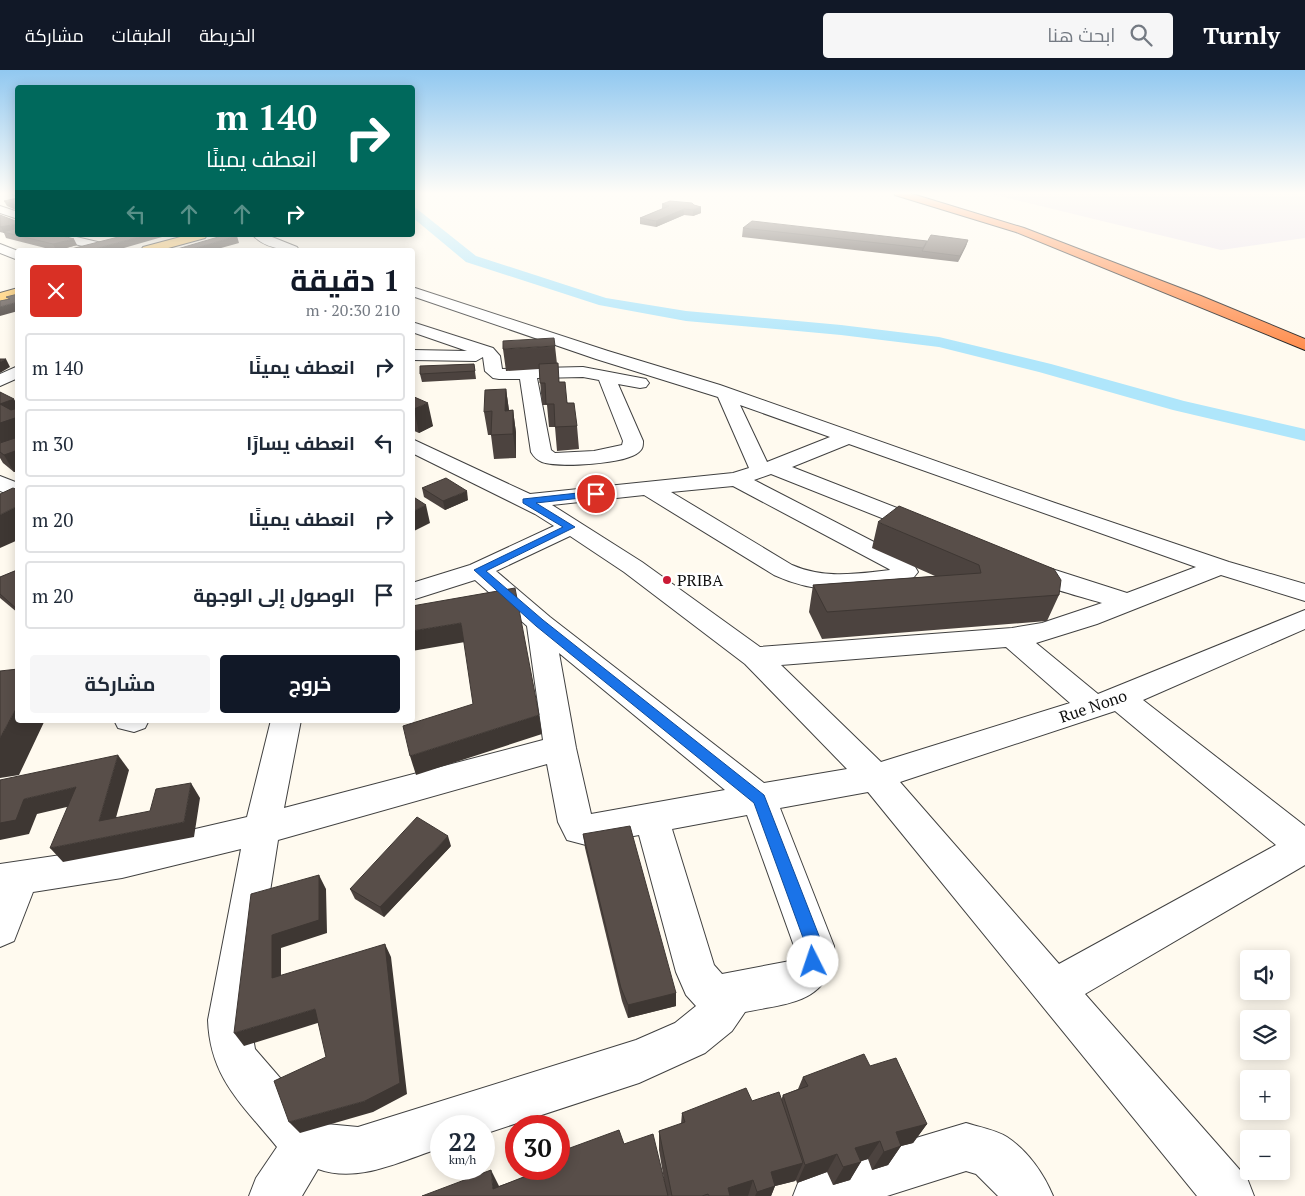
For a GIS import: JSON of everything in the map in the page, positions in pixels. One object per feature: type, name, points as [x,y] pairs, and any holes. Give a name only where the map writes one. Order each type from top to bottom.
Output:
[{"type":"highway","points":[[1060,246],[1196,299],[1305,345]]},
{"type":"highway","points":[[1080,246],[1305,336]]},
{"type":"main road","points":[[0,292],[15,287]]},
{"type":"main road","points":[[0,297],[15,293]]},
{"type":"street","points":[[0,248],[15,255]]},
{"type":"street","points":[[0,260],[15,256]]},
{"type":"street","points":[[415,293],[602,355],[720,391],[1220,567],[1305,593]]},
{"type":"street","points":[[415,328],[480,349],[492,356]]},
{"type":"street","points":[[415,341],[433,334]]},
{"type":"street","points":[[415,356],[492,356]]},
{"type":"street","points":[[492,356],[493,370],[496,373],[506,375],[577,372],[689,393],[720,391]]},
{"type":"street","points":[[528,374],[541,452],[544,456],[557,460],[616,455],[632,448],[633,441],[606,376]]},
{"type":"street","points":[[8,388],[15,376]]},
{"type":"street","points":[[720,391],[767,470],[944,534]]},
{"type":"street","points":[[527,501],[736,479],[767,470],[848,437]]},
{"type":"street","points":[[415,446],[527,501],[570,527],[633,567],[755,657],[798,698],[875,778],[1229,1196]]},
{"type":"street","points":[[648,488],[783,570],[805,580],[827,583],[847,582],[896,578],[905,572],[898,564],[736,479]]},
{"type":"street","points":[[0,482],[15,503]]},
{"type":"street","points":[[415,591],[479,570],[570,527]]},
{"type":"street","points":[[1012,562],[1046,577],[1128,602]]},
{"type":"street","points":[[755,657],[1012,637],[1045,632],[1220,567]]},
{"type":"street","points":[[479,570],[540,623],[759,799],[814,946],[815,954],[810,969],[805,976],[798,980],[732,994],[717,994],[703,985],[699,979],[652,819]]},
{"type":"street","points":[[1046,577],[1087,618]]},
{"type":"street","name":"Rue Nono","points":[[560,748],[575,822],[579,829],[586,830],[652,819],[875,778],[1106,702],[1303,622]]},
{"type":"street","points":[[0,928],[10,880],[122,862],[262,829],[560,748],[540,623]]},
{"type":"street","points":[[1012,637],[1106,702],[1305,847],[1054,989]]},
{"type":"street","points":[[286,723],[262,829],[230,1020],[230,1038],[232,1052],[239,1065],[297,1134],[308,1141],[329,1150],[358,1151],[638,1061],[690,1038],[717,1016],[732,994]]},
{"type":"street","points":[[274,1196],[308,1141]]},
{"type":"street","points":[[818,1196],[906,1165],[966,1147],[990,1154],[1013,1176],[1028,1196]]},
{"type":"shaded area","points":[[1203,246],[1252,246],[1221,250]]},
{"type":"building","points":[[85,246],[107,246],[98,248],[75,248]]},
{"type":"building","points":[[189,246],[204,246],[196,248],[181,248]]},
{"type":"building","points":[[901,246],[924,246],[923,248]]},
{"type":"building","points":[[925,246],[965,246],[960,256],[922,251]]},
{"type":"building","points":[[15,295],[15,303],[0,307],[0,301],[10,299],[6,297]]},
{"type":"building","points":[[554,338],[555,346],[503,349],[503,341]]},
{"type":"building","points":[[558,363],[559,382],[565,382],[567,403],[574,403],[577,426],[555,427],[554,404],[546,404],[545,383],[540,383],[539,364]]},
{"type":"building","points":[[474,364],[475,371],[420,374],[420,366]]},
{"type":"building","points":[[506,389],[505,411],[513,410],[513,434],[491,435],[492,411],[484,412],[485,390]]},
{"type":"building","points":[[0,392],[14,399],[0,404]]},
{"type":"building","points":[[415,397],[428,403],[415,409]]},
{"type":"building","points":[[0,404],[11,410],[15,409],[15,418],[0,423]]},
{"type":"building","points":[[15,438],[15,451],[4,455],[0,452],[0,443]]},
{"type":"building","points":[[446,478],[467,491],[443,501],[422,488]]},
{"type":"building","points":[[15,489],[15,508],[0,515],[0,494]]},
{"type":"building","points":[[415,498],[426,505],[415,510]]},
{"type":"building","points":[[899,506],[1054,569],[1061,580],[1059,595],[827,612],[813,585],[981,573],[979,565],[878,522]]},
{"type":"building","points":[[15,571],[15,607],[0,594],[0,577]]},
{"type":"building","points":[[515,588],[539,715],[410,756],[403,726],[473,704],[461,623],[415,631],[415,605]]},
{"type":"building","points":[[15,669],[15,710],[0,738],[0,671]]},
{"type":"building","points":[[118,755],[99,821],[150,811],[156,789],[191,783],[184,822],[50,848],[76,787],[24,799],[16,820],[0,823],[0,780]]},
{"type":"building","points":[[417,817],[448,836],[380,907],[350,889]]},
{"type":"building","points":[[630,826],[676,993],[628,1005],[621,988],[583,834]]},
{"type":"building","points":[[319,875],[319,920],[272,935],[272,978],[385,944],[400,1083],[365,1101],[289,1122],[274,1081],[326,1057],[315,1009],[234,1033],[251,894]]},
{"type":"building","points":[[864,1054],[870,1066],[896,1058],[927,1124],[896,1132],[901,1146],[884,1152],[880,1141],[855,1148],[861,1162],[843,1167],[837,1154],[805,1165],[783,1095],[808,1086],[803,1077]]},
{"type":"building","points":[[746,1088],[752,1101],[779,1092],[803,1163],[771,1172],[775,1186],[757,1192],[753,1180],[728,1188],[730,1196],[709,1196],[708,1194],[702,1196],[672,1196],[659,1131],[685,1122],[682,1113]]},
{"type":"building","points":[[619,1130],[624,1144],[653,1134],[668,1196],[422,1196],[464,1180],[492,1180],[493,1189],[516,1180],[570,1180],[570,1148]]},
{"type":"waterway","points":[[454,246],[471,259],[604,302],[686,316],[841,330],[939,342],[1045,368],[1180,406],[1305,435]]},
{"type":"place","name":"PRIBA","points":[[667,580]]},
{"type":"route","points":[[596,494],[527,501],[570,527],[479,570],[540,623],[759,799],[814,946],[813,962]]}]
